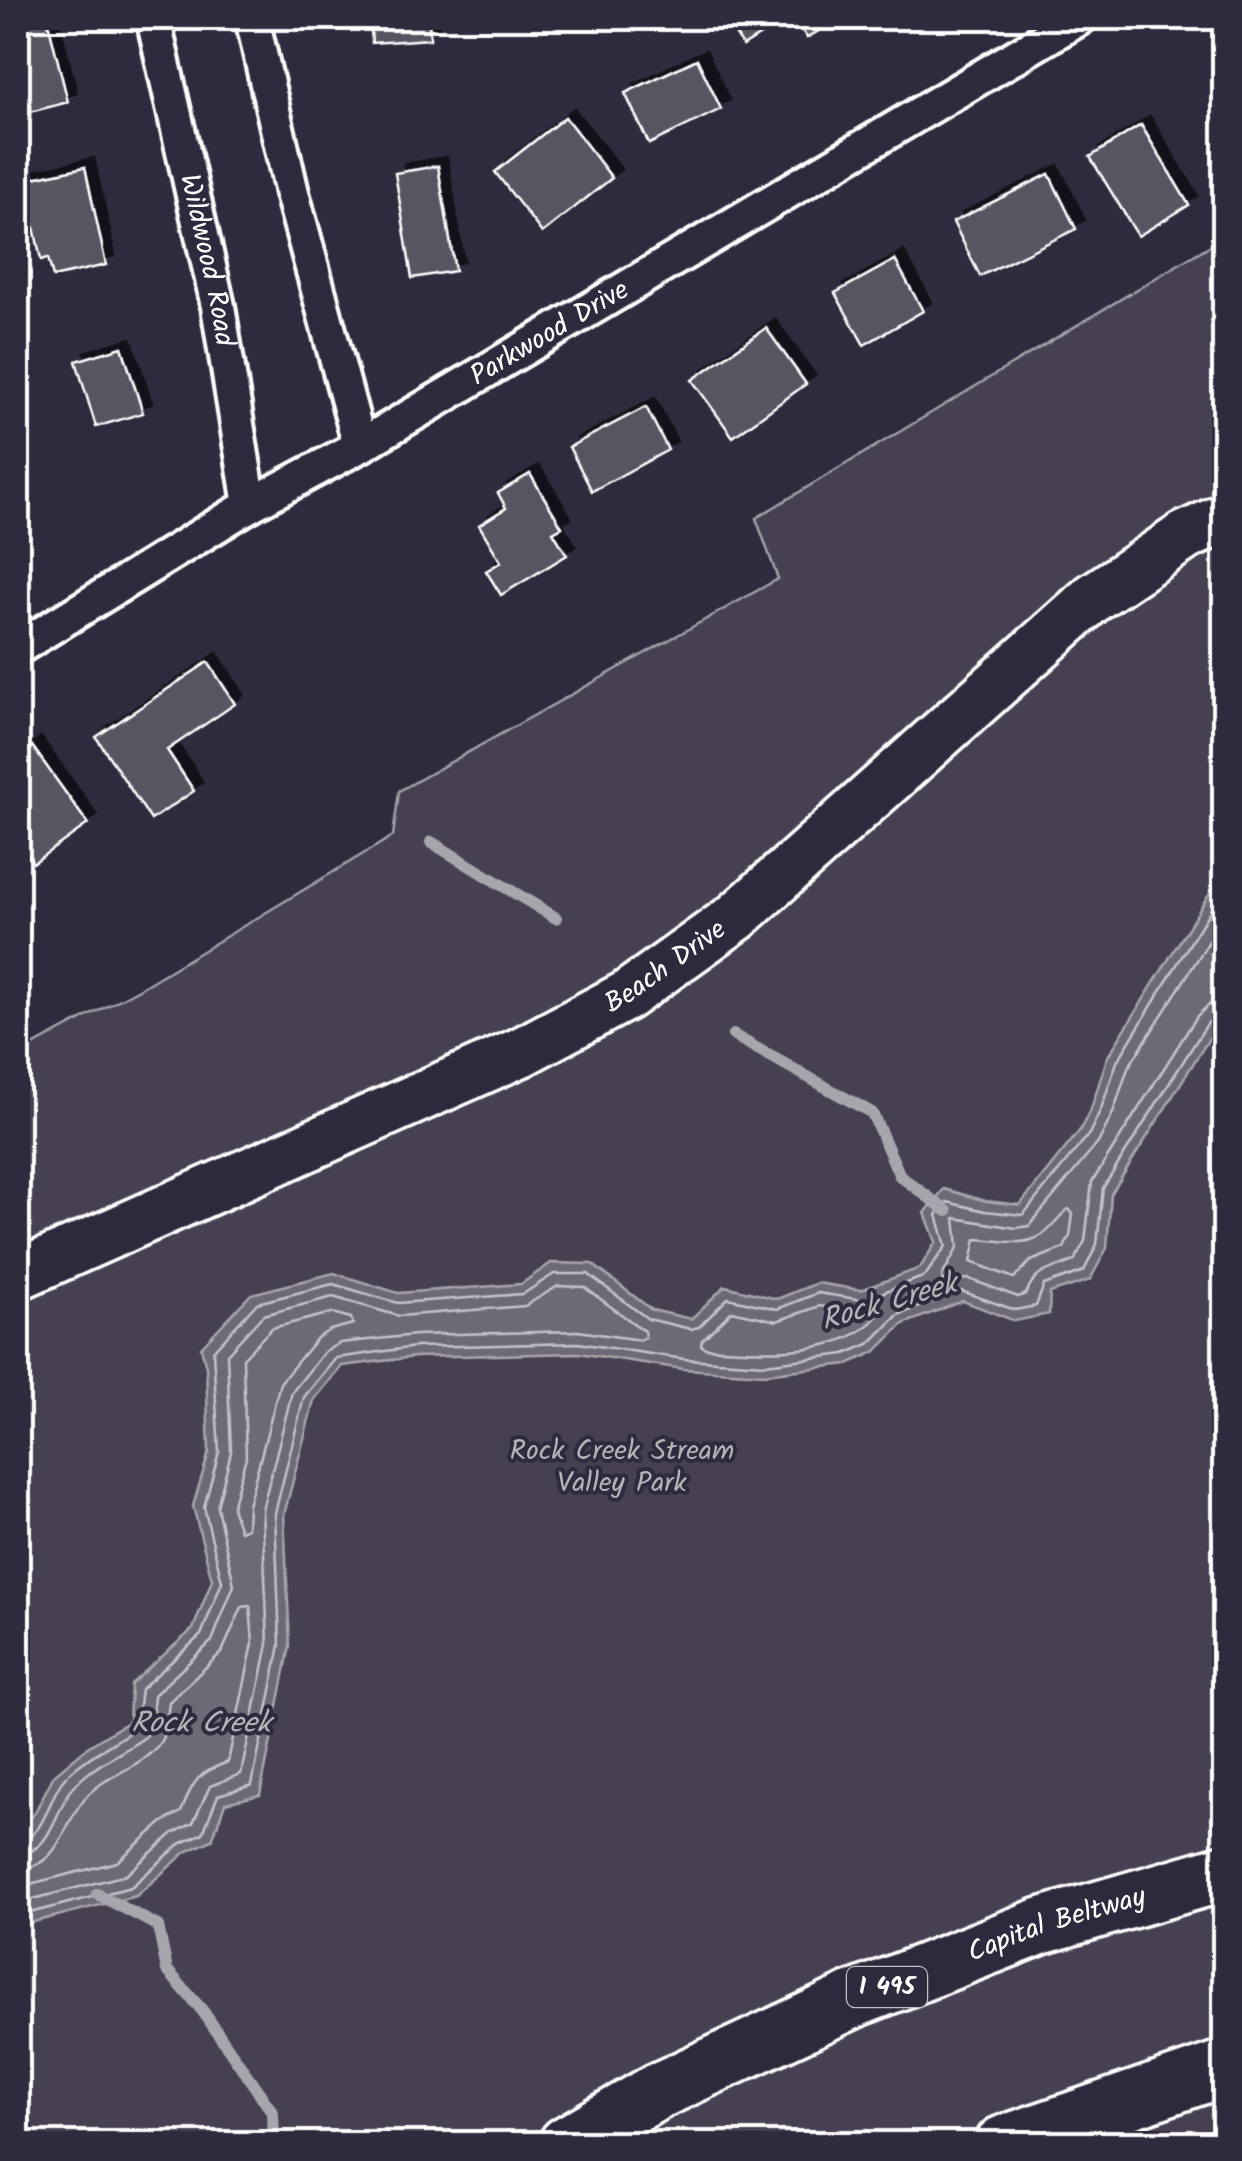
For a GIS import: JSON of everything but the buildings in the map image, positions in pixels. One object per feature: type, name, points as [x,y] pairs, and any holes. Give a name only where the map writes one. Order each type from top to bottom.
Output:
[{"type":"highway","name":"Capital Beltway","points":[[567,2144],[658,2091],[854,1999],[1041,1926],[1224,1873]]},
{"type":"highway","points":[[1003,2144],[1224,2068]]},
{"type":"street","name":"Wildwood Road","points":[[153,18],[218,306],[250,505]]},
{"type":"street","points":[[252,18],[292,193],[360,446]]},
{"type":"street","name":"Parkwood Drive","points":[[18,648],[250,505],[360,446],[1080,18]]},
{"type":"street","name":"Beach Drive","points":[[18,1275],[520,1052],[626,996],[736,916],[1094,597],[1184,536],[1224,518]]},
{"type":"green space","name":"Rock Creek Stream Valley Park","points":[[1224,237],[1224,2143],[18,2144],[18,1054],[139,989],[393,836],[399,791],[778,579],[756,518]]},
{"type":"water","name":"Rock Creek","points":[[1224,870],[1224,1020],[1111,1194],[1107,1248],[1090,1280],[1050,1293],[1049,1314],[1015,1321],[963,1301],[903,1324],[875,1352],[848,1364],[765,1374],[683,1369],[578,1353],[415,1357],[342,1366],[314,1400],[284,1515],[290,1646],[260,1795],[225,1803],[212,1840],[186,1852],[136,1896],[18,1926],[18,1837],[54,1775],[86,1748],[129,1721],[131,1684],[193,1629],[212,1580],[193,1506],[209,1452],[206,1367],[201,1347],[251,1294],[334,1273],[398,1293],[521,1284],[551,1263],[592,1264],[652,1310],[691,1319],[725,1286],[777,1299],[817,1283],[861,1290],[920,1268],[936,1242],[925,1213],[944,1189],[986,1201],[1020,1205],[1080,1130],[1107,1058]]},
{"type":"waterway","points":[[431,842],[556,918]]},
{"type":"waterway","points":[[733,1035],[872,1113],[900,1176],[947,1211]]},
{"type":"waterway","points":[[97,1894],[158,1926],[167,1970],[202,2010],[273,2113],[274,2144]]}]
